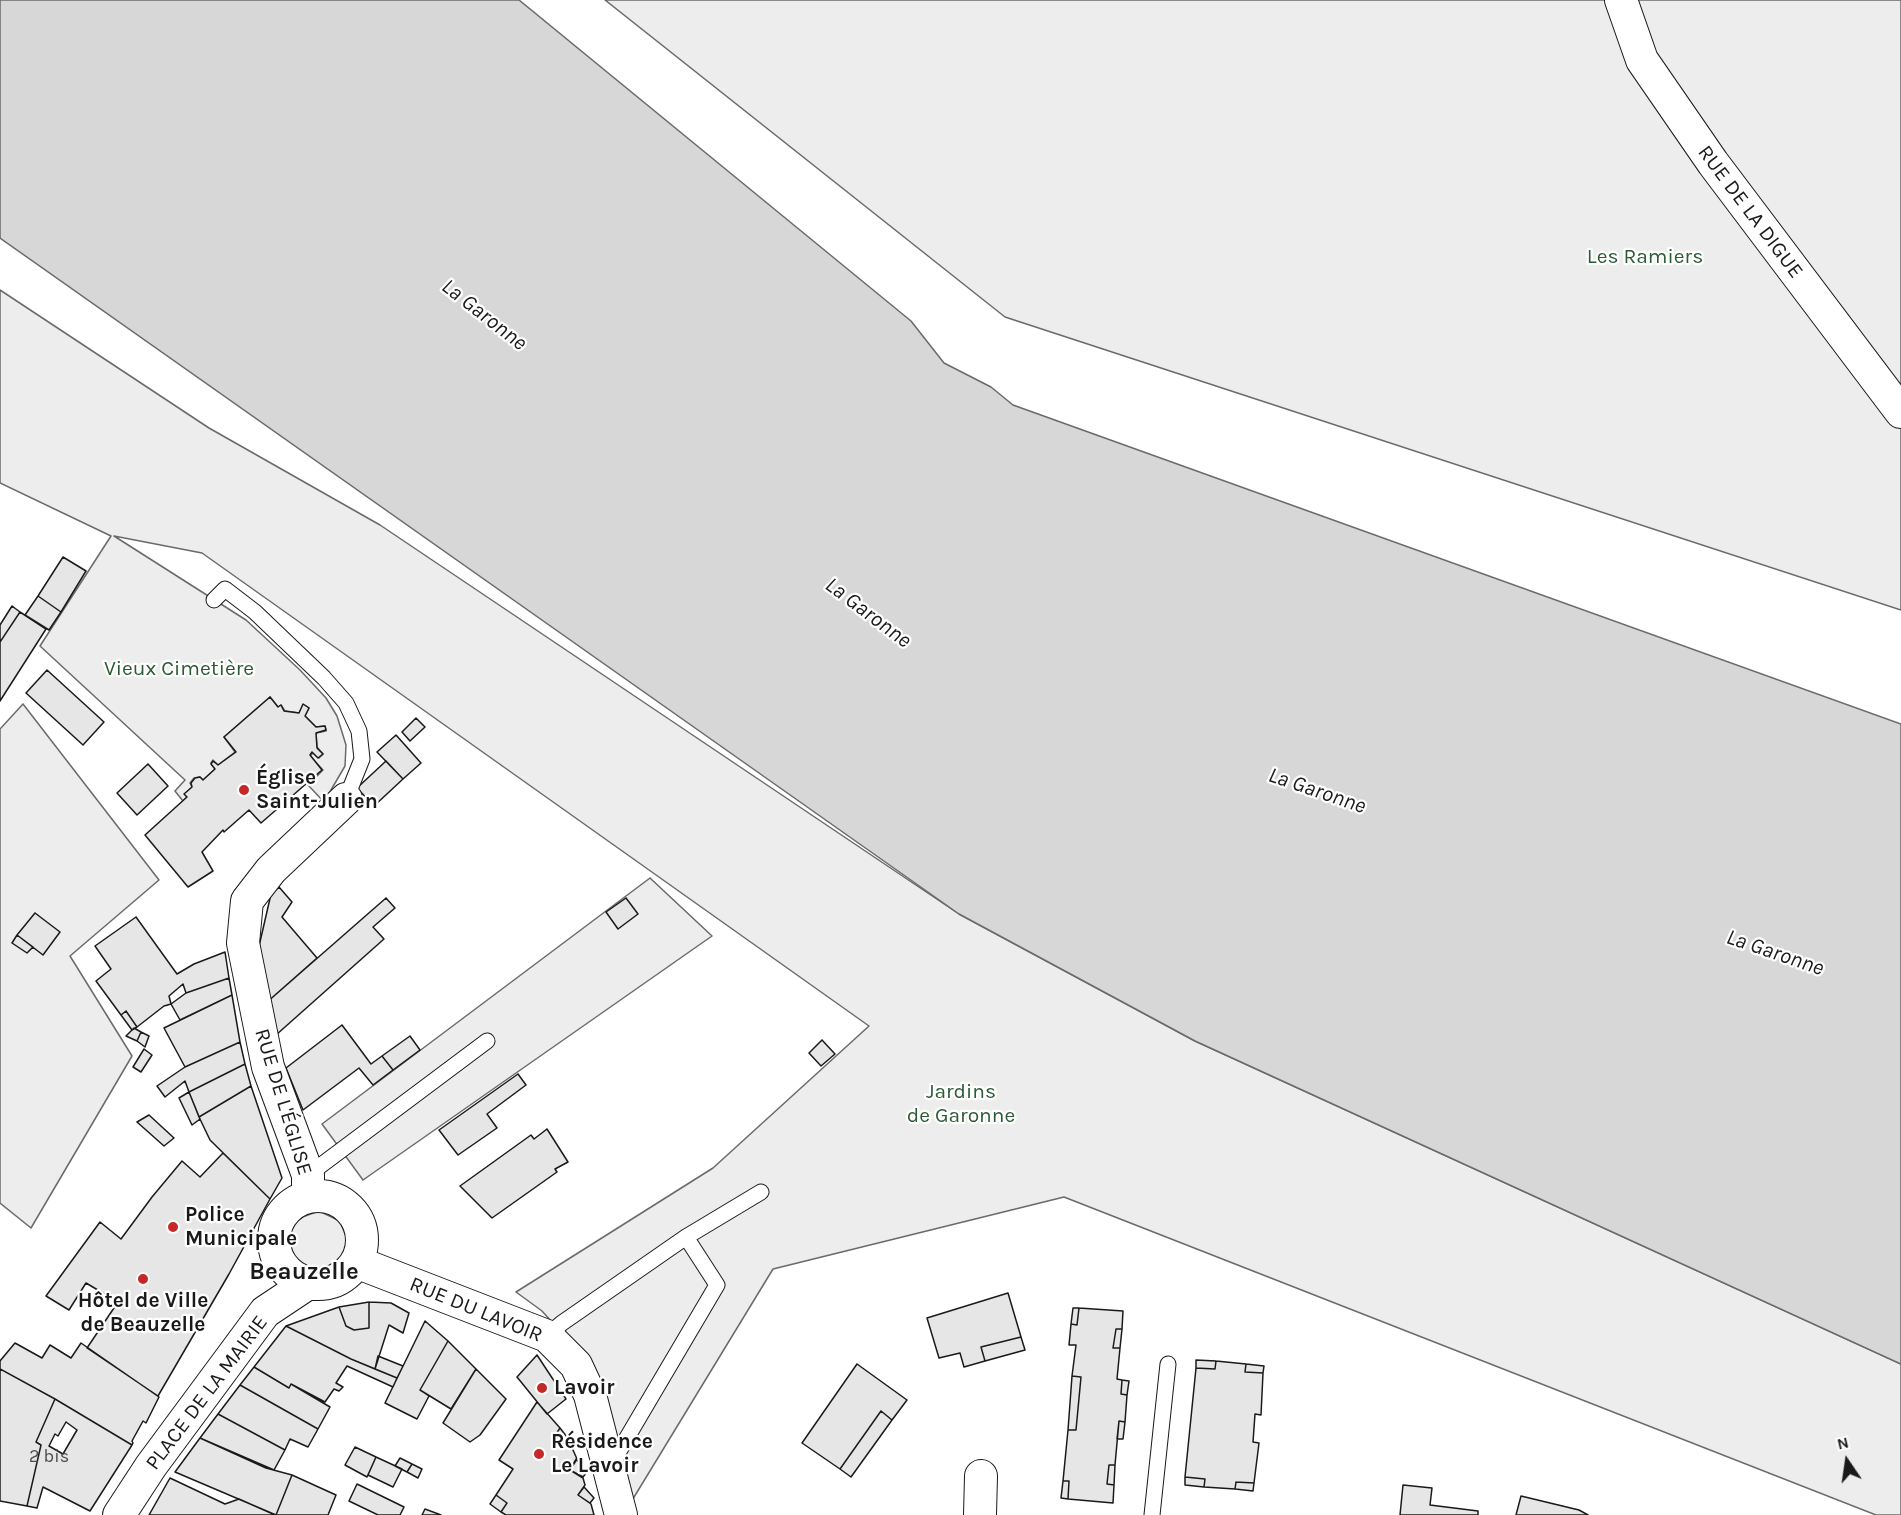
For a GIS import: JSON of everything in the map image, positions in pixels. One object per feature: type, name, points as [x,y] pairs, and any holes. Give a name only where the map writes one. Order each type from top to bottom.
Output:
[{"type":"street","name":"RUE DE LA DIGUE","points":[[1621,0],[1642,60],[1713,164],[1901,412]]},
{"type":"street","name":"RUE DE L'ÉGLISE","points":[[308,1186],[268,1067],[243,943],[247,902],[271,870],[346,800]]},
{"type":"street","points":[[307,1284],[282,1268],[275,1254],[273,1240],[275,1225],[283,1212],[308,1186],[341,1202],[354,1214],[361,1229],[362,1246],[356,1262]]},
{"type":"street","name":"PLACE DE LA MAIRIE","points":[[119,1515],[151,1466],[265,1312],[307,1284],[336,1281],[348,1274],[356,1262]]},
{"type":"street","name":"RUE DU LAVOIR","points":[[356,1262],[548,1336],[576,1365],[590,1395],[621,1515]]},
{"type":"street","points":[[980,1515],[981,1476]]},
{"type":"lane","points":[[214,600],[225,589],[255,612],[324,678],[346,703],[359,731],[362,759],[346,800]]},
{"type":"lane","points":[[308,1186],[487,1041]]},
{"type":"lane","points":[[548,1336],[562,1323],[686,1237],[761,1192]]},
{"type":"lane","points":[[606,1457],[618,1453],[717,1285],[686,1237]]},
{"type":"lane","points":[[1152,1515],[1168,1364]]},
{"type":"shaded area","name":"Les Ramiers","points":[[605,0],[1901,0],[1901,610],[1005,317]]},
{"type":"shaded area","points":[[0,290],[209,428],[380,525],[959,914],[1195,1041],[1901,1364],[1901,1515],[1876,1515],[1064,1197],[773,1269],[628,1507],[579,1352],[542,1311],[516,1292],[713,1168],[869,1026],[202,553],[114,536],[246,620],[300,670],[326,698],[337,716],[346,745],[345,766],[324,802],[308,785],[323,770],[310,756],[313,753],[319,758],[323,754],[317,747],[316,733],[326,731],[325,726],[316,727],[305,716],[309,708],[304,705],[299,713],[285,711],[281,705],[278,707],[270,697],[224,737],[235,752],[218,765],[213,760],[211,763],[215,769],[203,780],[200,777],[194,778],[190,783],[192,787],[185,794],[187,797],[183,801],[175,791],[185,780],[40,646],[111,536],[0,483]]},
{"type":"shaded area","points":[[23,704],[159,880],[70,956],[132,1056],[31,1228],[0,1203],[0,729]]},
{"type":"shaded area","points":[[650,878],[712,936],[363,1180],[322,1124]]},
{"type":"shaded area","points":[[319,1211],[340,1221],[348,1242],[339,1263],[317,1271],[295,1262],[287,1240],[297,1219]]},
{"type":"water","name":"La Garonne","points":[[0,0],[519,0],[911,321],[944,363],[991,387],[1013,405],[1901,724],[1901,1364],[1195,1041],[959,914],[0,238]]},
{"type":"building","points":[[63,557],[86,571],[61,612],[38,596]]},
{"type":"building","points":[[38,596],[61,612],[49,630],[25,615]]},
{"type":"building","points":[[12,606],[20,612],[0,642],[0,625]]},
{"type":"building","points":[[20,612],[46,629],[0,701],[0,642]]},
{"type":"building","points":[[47,670],[104,722],[83,745],[26,693]]},
{"type":"building","name":"Église Saint-Julien","points":[[270,697],[278,707],[281,705],[284,711],[299,713],[303,704],[309,708],[305,716],[316,727],[325,726],[326,730],[316,733],[317,748],[323,754],[318,758],[312,752],[310,755],[322,770],[261,823],[249,810],[224,832],[223,830],[202,852],[213,871],[188,887],[145,835],[187,797],[184,794],[192,787],[191,783],[195,778],[200,777],[203,780],[215,769],[211,764],[213,761],[218,765],[236,752],[224,737]]},
{"type":"building","points":[[416,718],[425,727],[410,741],[402,732]]},
{"type":"building","points":[[396,735],[421,763],[403,779],[377,752]]},
{"type":"building","points":[[386,761],[403,779],[374,806],[357,788]]},
{"type":"building","points":[[148,764],[168,786],[137,815],[117,793]]},
{"type":"building","points":[[279,887],[292,902],[282,917],[317,958],[266,1003],[257,955],[271,894]]},
{"type":"building","points":[[386,898],[395,908],[373,927],[384,939],[276,1035],[266,1003]]},
{"type":"building","points":[[626,898],[638,914],[618,929],[606,912]]},
{"type":"building","points":[[35,913],[60,932],[43,955],[17,935]]},
{"type":"building","points":[[136,917],[177,974],[194,964],[225,952],[229,978],[186,993],[183,984],[169,996],[171,1004],[164,1006],[137,1027],[126,1011],[121,1015],[96,981],[111,969],[95,946]]},
{"type":"building","points":[[17,935],[33,947],[27,953],[12,943]]},
{"type":"building","points":[[229,978],[232,995],[180,1020],[171,1004],[186,993]]},
{"type":"building","points":[[232,995],[240,1042],[185,1067],[164,1028]]},
{"type":"building","points":[[126,1011],[137,1027],[132,1030],[121,1015]]},
{"type":"building","points":[[342,1025],[371,1064],[382,1056],[393,1070],[373,1085],[359,1068],[303,1110],[286,1068]]},
{"type":"building","points":[[134,1028],[141,1032],[137,1041],[126,1036]]},
{"type":"building","points":[[141,1032],[149,1036],[145,1047],[137,1041]]},
{"type":"building","points":[[410,1036],[420,1050],[393,1070],[382,1056]]},
{"type":"building","points":[[822,1040],[835,1054],[821,1066],[809,1053]]},
{"type":"building","points":[[240,1042],[245,1064],[189,1092],[185,1081],[165,1097],[157,1086],[185,1067]]},
{"type":"building","points":[[144,1049],[152,1055],[141,1072],[133,1067]]},
{"type":"building","points":[[245,1064],[251,1086],[199,1117],[189,1092]]},
{"type":"building","points":[[518,1074],[526,1085],[487,1114],[497,1128],[458,1155],[439,1130]]},
{"type":"building","points":[[251,1086],[282,1178],[270,1199],[210,1140],[199,1117]]},
{"type":"building","points":[[189,1092],[200,1119],[192,1125],[179,1098]]},
{"type":"building","points":[[149,1115],[174,1138],[164,1146],[137,1122]]},
{"type":"building","points":[[547,1129],[568,1162],[555,1169],[557,1172],[492,1218],[460,1186],[531,1135],[534,1139]]},
{"type":"building","name":"Hôtel de Ville de Beauzelle","points":[[223,1153],[270,1199],[158,1396],[87,1348],[118,1302],[86,1283],[69,1310],[46,1296],[100,1222],[121,1239],[182,1161],[200,1177]]},
{"type":"building","points":[[1008,1293],[1021,1337],[981,1347],[985,1361],[964,1367],[960,1353],[939,1358],[927,1318]]},
{"type":"building","points":[[369,1302],[369,1328],[354,1330],[346,1326],[339,1307]]},
{"type":"building","points":[[369,1302],[391,1303],[409,1313],[403,1333],[389,1325],[375,1369],[286,1326],[339,1307],[346,1326],[354,1330],[369,1328]]},
{"type":"building","points":[[1073,1308],[1079,1308],[1077,1325],[1071,1324]]},
{"type":"building","points":[[1079,1308],[1123,1311],[1122,1329],[1116,1329],[1113,1348],[1120,1348],[1117,1379],[1122,1380],[1121,1394],[1127,1395],[1125,1422],[1119,1421],[1115,1465],[1109,1465],[1107,1484],[1114,1485],[1113,1503],[1068,1499],[1069,1481],[1063,1481],[1068,1430],[1076,1430],[1081,1377],[1072,1376],[1076,1345],[1069,1345],[1071,1324],[1077,1325]]},
{"type":"building","points":[[425,1321],[448,1341],[420,1390],[429,1396],[417,1419],[385,1403]]},
{"type":"building","points":[[286,1326],[351,1359],[397,1378],[393,1387],[347,1366],[336,1383],[343,1387],[339,1391],[334,1389],[325,1402],[291,1384],[289,1388],[254,1367]]},
{"type":"building","points":[[1116,1329],[1122,1329],[1120,1348],[1113,1348]]},
{"type":"building","points":[[1021,1337],[1025,1350],[985,1361],[981,1347]]},
{"type":"building","points":[[448,1341],[476,1369],[451,1409],[420,1390]]},
{"type":"building","points":[[15,1343],[42,1358],[50,1345],[71,1358],[81,1343],[159,1397],[146,1423],[143,1421],[132,1445],[0,1369],[0,1361]]},
{"type":"building","name":"Lavoir","points":[[537,1355],[566,1399],[547,1414],[517,1377]]},
{"type":"building","points":[[378,1356],[403,1366],[397,1378],[375,1369]]},
{"type":"building","points":[[1196,1360],[1216,1361],[1215,1369],[1196,1368]]},
{"type":"building","points":[[1216,1361],[1246,1364],[1245,1372],[1263,1373],[1261,1415],[1255,1414],[1253,1442],[1259,1443],[1254,1483],[1236,1482],[1235,1489],[1204,1487],[1205,1479],[1185,1477],[1196,1368],[1215,1369]]},
{"type":"building","points":[[857,1364],[907,1400],[892,1420],[881,1411],[840,1469],[802,1443]]},
{"type":"building","points":[[1246,1364],[1264,1366],[1263,1373],[1245,1372]]},
{"type":"building","points":[[254,1367],[289,1388],[291,1384],[330,1407],[318,1429],[240,1385]]},
{"type":"building","points":[[0,1369],[55,1399],[36,1442],[41,1445],[27,1506],[0,1501]]},
{"type":"building","points":[[476,1369],[506,1399],[480,1435],[470,1442],[443,1423]]},
{"type":"building","points":[[1072,1376],[1081,1377],[1076,1430],[1068,1430]]},
{"type":"building","points":[[1122,1380],[1129,1381],[1127,1395],[1121,1394]]},
{"type":"building","points":[[240,1385],[318,1429],[308,1447],[290,1439],[285,1450],[218,1414]]},
{"type":"building","points":[[55,1399],[132,1445],[90,1511],[43,1487],[37,1508],[27,1506],[41,1445],[36,1442]],"holes":[[[66,1422],[77,1430],[63,1454],[49,1446],[55,1434],[58,1436]]]},
{"type":"building","name":"Résidence Le Lavoir","points":[[537,1402],[560,1428],[554,1437],[573,1450],[577,1459],[570,1470],[583,1478],[585,1485],[578,1495],[591,1504],[594,1515],[506,1515],[501,1512],[507,1503],[496,1495],[513,1469],[499,1460]]},
{"type":"building","points":[[881,1411],[892,1420],[851,1477],[840,1469]]},
{"type":"building","points":[[218,1414],[285,1450],[274,1470],[200,1438]]},
{"type":"building","points":[[1119,1421],[1125,1422],[1123,1439],[1117,1439]]},
{"type":"building","points":[[560,1428],[570,1441],[567,1445],[554,1437]]},
{"type":"building","points":[[200,1438],[266,1468],[292,1475],[276,1515],[175,1472]]},
{"type":"building","points":[[355,1447],[376,1457],[367,1477],[345,1465]]},
{"type":"building","points":[[376,1457],[402,1469],[393,1487],[368,1475]]},
{"type":"building","points":[[400,1458],[412,1464],[407,1472],[395,1466]]},
{"type":"building","points":[[576,1459],[587,1472],[583,1477],[570,1470]]},
{"type":"building","points":[[412,1464],[422,1469],[418,1478],[407,1472]]},
{"type":"building","points":[[1109,1465],[1115,1465],[1114,1485],[1107,1484]]},
{"type":"building","points":[[292,1475],[336,1495],[328,1515],[276,1515]]},
{"type":"building","points":[[1185,1477],[1205,1479],[1204,1487],[1185,1485]]},
{"type":"building","points":[[170,1478],[225,1504],[239,1499],[275,1515],[149,1515]]},
{"type":"building","points":[[1063,1481],[1069,1481],[1068,1499],[1061,1498]]},
{"type":"building","points":[[1236,1482],[1254,1483],[1253,1491],[1235,1489]]},
{"type":"building","points":[[357,1484],[404,1507],[400,1515],[378,1515],[349,1501]]},
{"type":"building","points":[[1403,1485],[1432,1488],[1430,1505],[1478,1511],[1478,1515],[1400,1515]]},
{"type":"building","points":[[584,1487],[594,1498],[590,1503],[578,1495]]},
{"type":"building","points":[[496,1495],[507,1503],[501,1512],[490,1504]]},
{"type":"building","points":[[1521,1496],[1579,1510],[1588,1515],[1516,1515]]},
{"type":"building","points":[[425,1509],[441,1515],[422,1515]]},
{"type":"place","name":"Église Saint-Julien","points":[[244,790]]},
{"type":"place","name":"Police Municipale","points":[[173,1227]]},
{"type":"place","name":"Hôtel de Ville de Beauzelle","points":[[143,1279]]},
{"type":"place","name":"Lavoir","points":[[542,1388]]},
{"type":"place","name":"Résidence Le Lavoir","points":[[539,1454]]},
{"type":"district","name":"Beauzelle","points":[[304,1272]]},
{"type":"park label","name":"Vieux Cimetière","points":[[179,669]]},
{"type":"park label","name":"Jardins de Garonne","points":[[961,1104]]}]
